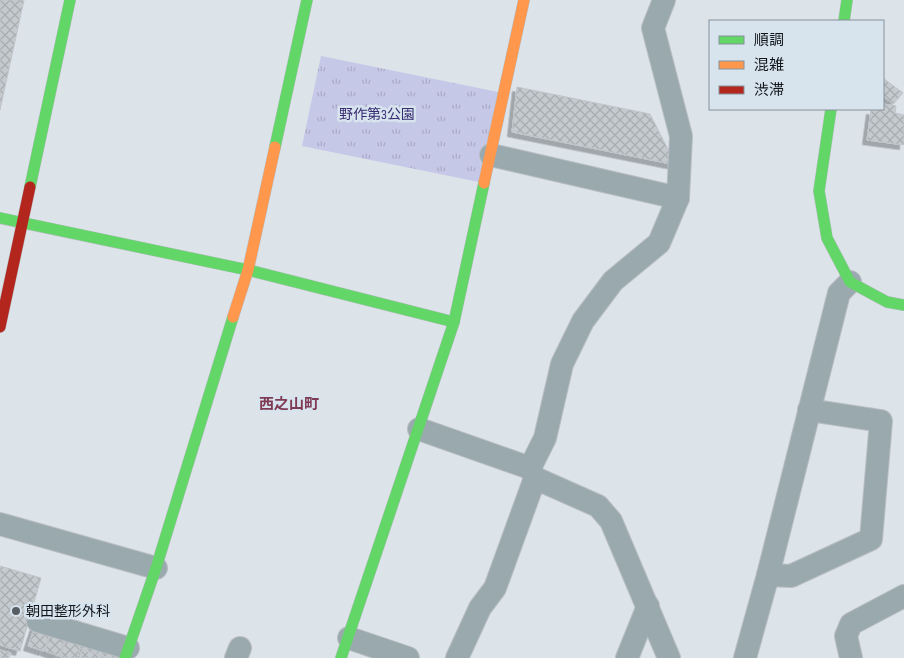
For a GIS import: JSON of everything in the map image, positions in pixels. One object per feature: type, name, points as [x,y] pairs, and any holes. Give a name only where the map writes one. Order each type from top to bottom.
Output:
[{"type":"street","points":[[0,327],[70,0]]},
{"type":"street","points":[[38,621],[126,653],[156,568],[248,270],[307,0]]},
{"type":"street","points":[[408,658],[345,648],[454,322],[524,0]]},
{"type":"street","points":[[457,658],[480,608],[495,588],[545,438],[562,364],[583,321],[613,281],[659,243],[678,198],[681,136],[653,28],[664,0]]},
{"type":"street","points":[[844,20],[847,0]]},
{"type":"street","points":[[831,110],[819,191],[827,238],[850,282],[887,302],[904,305]]},
{"type":"street","points":[[491,155],[678,198]]},
{"type":"street","points":[[0,218],[248,270],[454,322]]},
{"type":"street","points":[[745,658],[768,576],[839,293],[850,282]]},
{"type":"street","points":[[768,576],[791,576],[871,539],[881,421],[809,410]]},
{"type":"street","points":[[419,429],[532,473],[598,506],[611,521],[669,658]]},
{"type":"street","points":[[0,524],[156,568]]},
{"type":"street","points":[[851,658],[846,636],[851,624],[904,596]]},
{"type":"street","points":[[627,658],[648,606]]},
{"type":"green space","name":"野作第3公園","points":[[321,56],[498,92],[479,182],[302,146]]},
{"type":"building","points":[[0,0],[24,0],[0,110]]},
{"type":"building","points":[[884,79],[903,93],[893,104],[884,97]]},
{"type":"building","points":[[517,87],[650,114],[676,165],[512,132]]},
{"type":"building","points":[[884,104],[896,106],[895,113],[904,115],[904,145],[867,140],[871,110],[884,110]]},
{"type":"building","name":"朝田整形外科","points":[[0,566],[41,578],[20,651],[0,645]]},
{"type":"building","points":[[36,622],[52,627],[44,651],[28,646]]},
{"type":"building","points":[[53,627],[67,632],[59,656],[45,651]]},
{"type":"building","points":[[69,632],[84,637],[77,658],[60,657]]},
{"type":"building","points":[[86,637],[119,658],[111,658],[82,649]]},
{"type":"building","points":[[0,650],[11,653],[9,658],[0,658]]},
{"type":"building","points":[[82,650],[107,658],[79,658]]},
{"type":"traffic: fast","points":[[30,187],[70,0]]},
{"type":"traffic: fast","points":[[275,147],[307,0]]},
{"type":"traffic: fast","points":[[844,20],[847,0]]},
{"type":"traffic: fast","points":[[831,110],[819,191],[827,238],[850,282],[887,302],[904,305]]},
{"type":"traffic: fast","points":[[341,658],[454,322],[484,183]]},
{"type":"traffic: fast","points":[[0,218],[248,270],[454,322]]},
{"type":"traffic: fast","points":[[125,658],[156,568],[233,317]]},
{"type":"traffic: slow","points":[[484,183],[524,0]]},
{"type":"traffic: slow","points":[[233,317],[248,270],[275,147]]},
{"type":"traffic: jam","points":[[0,327],[30,187]]},
{"type":"place","name":"朝田整形外科","points":[[16,611]]},
{"type":"district","name":"西之山町","points":[[289,404]]}]
